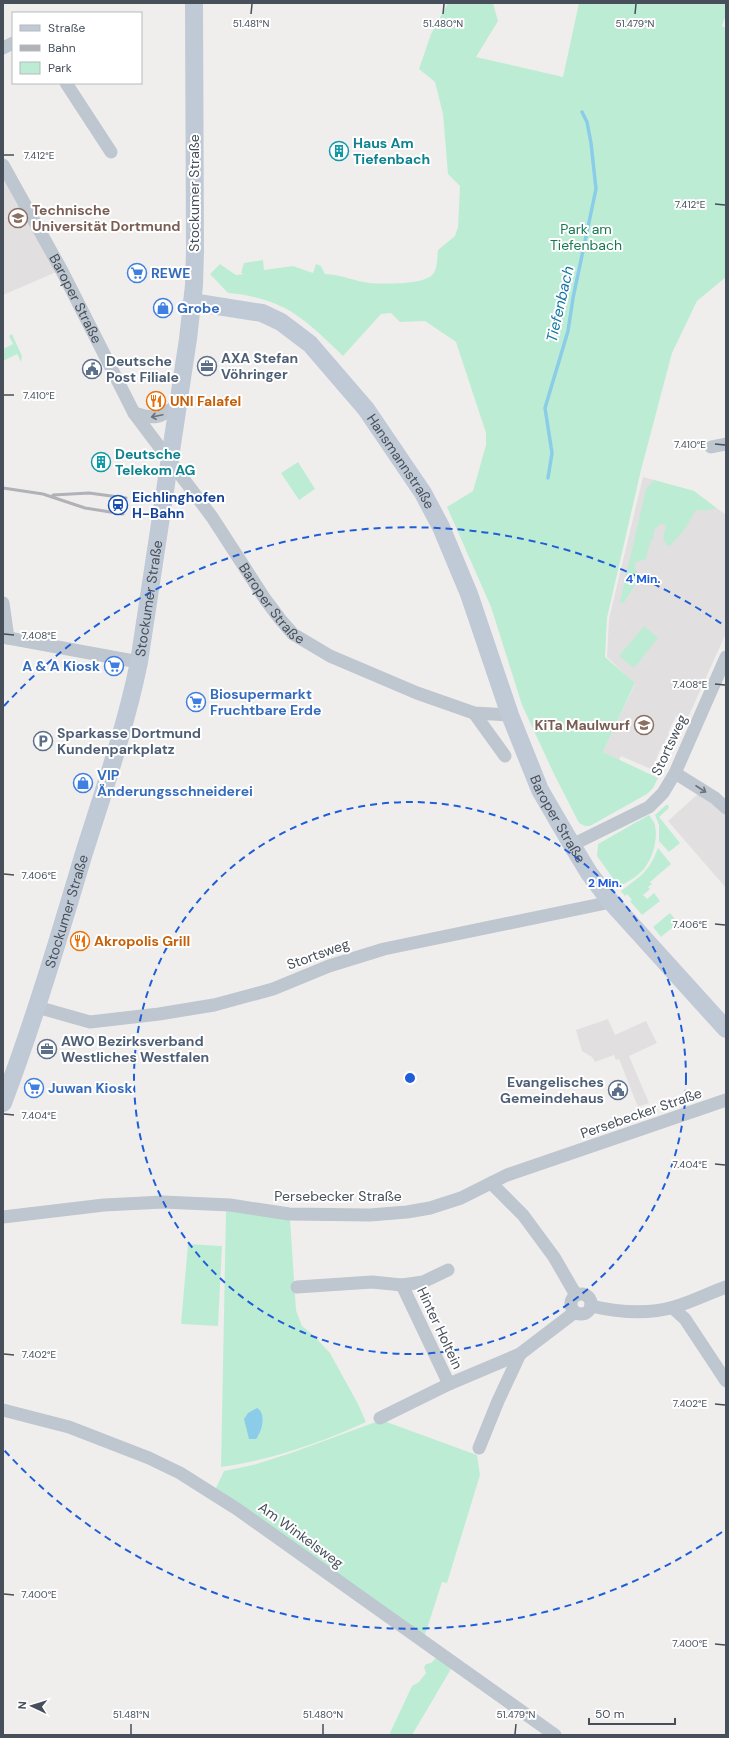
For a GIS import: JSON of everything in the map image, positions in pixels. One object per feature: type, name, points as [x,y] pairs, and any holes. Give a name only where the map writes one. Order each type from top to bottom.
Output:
[{"type":"main road","name":"Stockumer Straße","points":[[3,1103],[37,1007],[134,688],[139,662],[192,302],[195,250],[194,3]]},
{"type":"main road","name":"Hansmannstraße","points":[[192,302],[262,313],[282,322],[310,344],[366,409],[423,493],[441,527],[469,594],[510,715]]},
{"type":"main road","name":"Baroper Straße","points":[[510,715],[540,790],[589,873],[611,902],[726,1029]]},
{"type":"street","points":[[3,48],[12,44]]},
{"type":"street","points":[[67,84],[111,152]]},
{"type":"street","name":"Baroper Straße","points":[[3,165],[63,274],[134,413],[212,517],[265,599],[293,634],[330,656],[417,693],[474,713],[510,715]]},
{"type":"street","points":[[134,413],[145,417],[158,417],[177,405]]},
{"type":"street","points":[[711,447],[726,444]]},
{"type":"street","points":[[3,603],[5,638],[139,662]]},
{"type":"street","name":"Stortsweg","points":[[572,845],[649,807],[663,793],[675,773],[726,657]]},
{"type":"street","points":[[474,713],[505,756]]},
{"type":"street","points":[[675,773],[715,798],[726,808]]},
{"type":"street","name":"Stortsweg","points":[[37,1007],[90,1022],[159,1014],[214,1005],[245,998],[273,989],[329,966],[384,949],[611,902]]},
{"type":"street","name":"Persebecker Straße","points":[[3,1218],[111,1204],[163,1202],[230,1205],[289,1214],[370,1214],[407,1212],[430,1208],[461,1198],[508,1175],[726,1100]]},
{"type":"street","points":[[491,1183],[522,1215],[554,1257],[576,1295]]},
{"type":"street","name":"Hinter Holtein","points":[[297,1287],[372,1282],[402,1285],[423,1282],[448,1270]]},
{"type":"street","name":"Hinter Holtein","points":[[402,1285],[449,1384]]},
{"type":"street","points":[[575,1312],[571,1308],[570,1303],[572,1298],[576,1295],[582,1294],[587,1296],[590,1300],[591,1306],[614,1311],[642,1312],[673,1308],[726,1287]]},
{"type":"street","name":"Hinter Holtein","points":[[380,1418],[449,1384],[520,1354],[575,1312],[584,1314],[591,1306]]},
{"type":"street","points":[[673,1308],[685,1319],[726,1381]]},
{"type":"street","name":"Hinter Holtein","points":[[479,1448],[498,1401],[520,1354]]},
{"type":"street","name":"Am Winkelsweg","points":[[3,1410],[69,1426],[149,1458],[180,1473],[237,1509],[555,1735]]},
{"type":"shaded area","name":"Technische Universität Dortmund","points":[[3,165],[61,270],[3,295]]},
{"type":"shaded area","points":[[643,477],[694,491],[726,515],[726,633],[685,724],[676,716],[668,733],[669,734],[658,754],[653,770],[621,756],[619,760],[603,752],[635,684],[607,657],[609,619]]},
{"type":"shaded area","points":[[699,793],[726,815],[726,888],[668,821]]},
{"type":"shaded area","points":[[608,1019],[615,1035],[646,1021],[657,1043],[629,1056],[649,1103],[638,1107],[619,1059],[616,1060],[614,1055],[595,1062],[592,1057],[582,1051],[576,1030]]},
{"type":"green space","name":"Park am Tiefenbach","points":[[448,3],[493,3],[498,21],[476,57],[563,77],[579,3],[726,3],[726,15],[722,26],[726,28],[726,277],[697,301],[672,353],[641,470],[607,618],[605,657],[635,683],[603,752],[658,778],[653,788],[647,794],[590,826],[585,826],[579,823],[522,705],[491,607],[447,507],[473,491],[486,445],[486,433],[456,342],[425,321],[400,322],[391,313],[381,314],[343,356],[316,331],[292,312],[279,305],[264,300],[228,293],[210,274],[220,264],[236,275],[244,274],[241,273],[244,263],[263,260],[264,270],[293,266],[313,273],[316,264],[321,266],[325,274],[370,283],[413,282],[428,278],[435,272],[438,250],[455,236],[458,227],[460,186],[448,174],[443,114],[435,82],[419,69],[431,34]]},
{"type":"green space","points":[[12,334],[22,356],[21,362],[17,354],[3,361],[3,349],[13,344],[9,336]]},
{"type":"green space","points":[[298,462],[315,489],[299,500],[281,473]]},
{"type":"green space","points":[[654,480],[694,491],[716,508],[709,510],[696,510],[684,530],[669,547],[663,540],[666,525],[660,524],[654,530],[653,539],[650,542],[646,559],[636,562],[635,568],[638,573],[636,583],[623,604],[620,602],[646,489]]},
{"type":"green space","points":[[644,626],[658,638],[634,668],[619,656]]},
{"type":"green space","points":[[666,805],[668,805],[669,808],[659,817],[680,843],[669,852],[659,841],[659,825],[655,815]]},
{"type":"green space","points":[[649,815],[655,824],[656,831],[652,854],[641,872],[619,887],[597,856],[598,844]]},
{"type":"green space","points":[[658,848],[671,864],[650,882],[652,884],[648,887],[650,889],[643,895],[647,899],[654,893],[660,901],[642,915],[630,901],[632,900],[627,894],[625,896],[621,891],[647,869]]},
{"type":"green space","points":[[670,913],[678,923],[661,937],[653,927]]},
{"type":"green space","points":[[226,1210],[290,1219],[296,1310],[302,1326],[330,1353],[358,1404],[366,1422],[295,1450],[258,1460],[221,1467]],"holes":[[[255,1410],[261,1412],[263,1421],[258,1437],[252,1411]]]},
{"type":"green space","points":[[188,1244],[222,1246],[218,1326],[181,1324]]},
{"type":"green space","points":[[381,1420],[477,1455],[480,1475],[447,1583],[442,1582],[424,1638],[215,1490],[224,1471],[253,1465],[291,1453]]},
{"type":"green space","points":[[436,1658],[448,1664],[451,1669],[412,1735],[389,1735],[412,1686],[419,1682],[426,1673],[424,1667],[426,1664],[431,1663]]},
{"type":"water","points":[[257,1408],[262,1414],[262,1427],[256,1439],[249,1439],[244,1419],[248,1413]]},
{"type":"waterway","name":"Tiefenbach","points":[[548,478],[552,453],[545,408],[568,331],[573,298],[596,189],[591,143],[587,122],[582,112]]},
{"type":"railway","points":[[3,488],[43,494],[85,508],[123,514]]},
{"type":"railway","points":[[53,495],[89,493],[126,498]]},
{"type":"place","name":"Haus Am Tiefenbach","points":[[339,151]]},
{"type":"place","name":"Technische Universität Dortmund","points":[[18,218]]},
{"type":"place","name":"REWE","points":[[137,273]]},
{"type":"place","name":"Grobe","points":[[163,308]]},
{"type":"place","name":"AXA Stefan Vöhringer","points":[[207,366]]},
{"type":"place","name":"Deutsche Post Filiale","points":[[92,369]]},
{"type":"place","name":"UNI Falafel","points":[[156,401]]},
{"type":"place","name":"Deutsche Telekom AG","points":[[101,462]]},
{"type":"place","name":"Eichlinghofen H-Bahn","points":[[118,505]]},
{"type":"place","name":"A & A Kiosk","points":[[114,666]]},
{"type":"place","name":"Biosupermarkt Fruchtbare Erde","points":[[196,702]]},
{"type":"place","name":"KiTa Maulwurf","points":[[644,725]]},
{"type":"place","name":"Sparkasse Dortmund Kundenparkplatz","points":[[43,741]]},
{"type":"place","name":"VIP Änderungsschneiderei","points":[[83,783]]},
{"type":"place","name":"Akropolis Grill","points":[[80,941]]},
{"type":"place","name":"AWO Bezirksverband Westliches Westfalen","points":[[47,1049]]},
{"type":"place","name":"Juwan Kiosk","points":[[34,1088]]},
{"type":"place","name":"Evangelisches Gemeindehaus","points":[[618,1090]]}]
